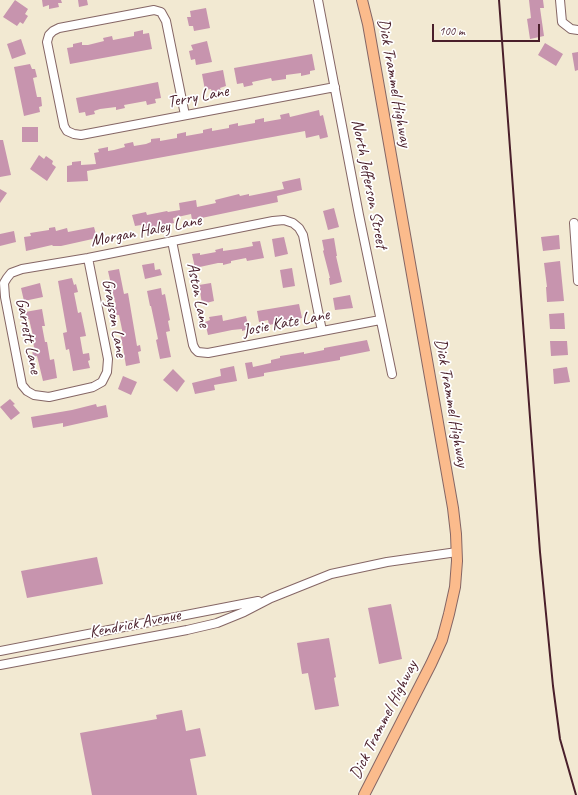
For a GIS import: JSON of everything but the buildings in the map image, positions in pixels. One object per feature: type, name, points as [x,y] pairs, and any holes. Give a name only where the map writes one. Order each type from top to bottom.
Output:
[{"type":"main road","name":"Dick Trammel Highway","points":[[362,0],[368,24],[453,508],[457,552],[455,587],[442,640],[432,664],[364,795]]},
{"type":"street","name":"North Jefferson Street","points":[[318,0],[380,320],[392,374]]},
{"type":"street","points":[[560,0],[562,22],[571,29],[578,30]]},
{"type":"street","name":"Terry Lane","points":[[185,115],[166,21],[161,12],[154,10],[59,28],[49,35],[48,42],[63,120],[67,131],[81,134],[185,115],[335,87]]},
{"type":"street","name":"Morgan Haley Lane","points":[[6,278],[11,273],[22,269],[88,258],[284,220],[293,223],[299,228],[303,235],[322,331]]},
{"type":"street","points":[[574,223],[578,281]]},
{"type":"street","name":"Aston Lane","points":[[172,241],[193,345],[198,352]]},
{"type":"street","name":"Grayson Lane","points":[[34,395],[41,397],[93,388],[102,382],[107,372],[108,360],[88,258]]},
{"type":"street","name":"Garrett Lane","points":[[6,278],[4,283],[5,297],[22,385],[27,391],[34,395]]},
{"type":"street","name":"Josie Kate Lane","points":[[198,352],[208,354],[380,320]]},
{"type":"street","name":"Kendrick Avenue","points":[[0,665],[172,633],[217,622],[244,612],[271,598],[330,574],[387,562],[457,552]]},
{"type":"street","name":"Kendrick Avenue","points":[[0,651],[206,612],[271,598]]},
{"type":"railway","points":[[499,0],[540,552],[553,686],[560,739],[576,795]]}]
